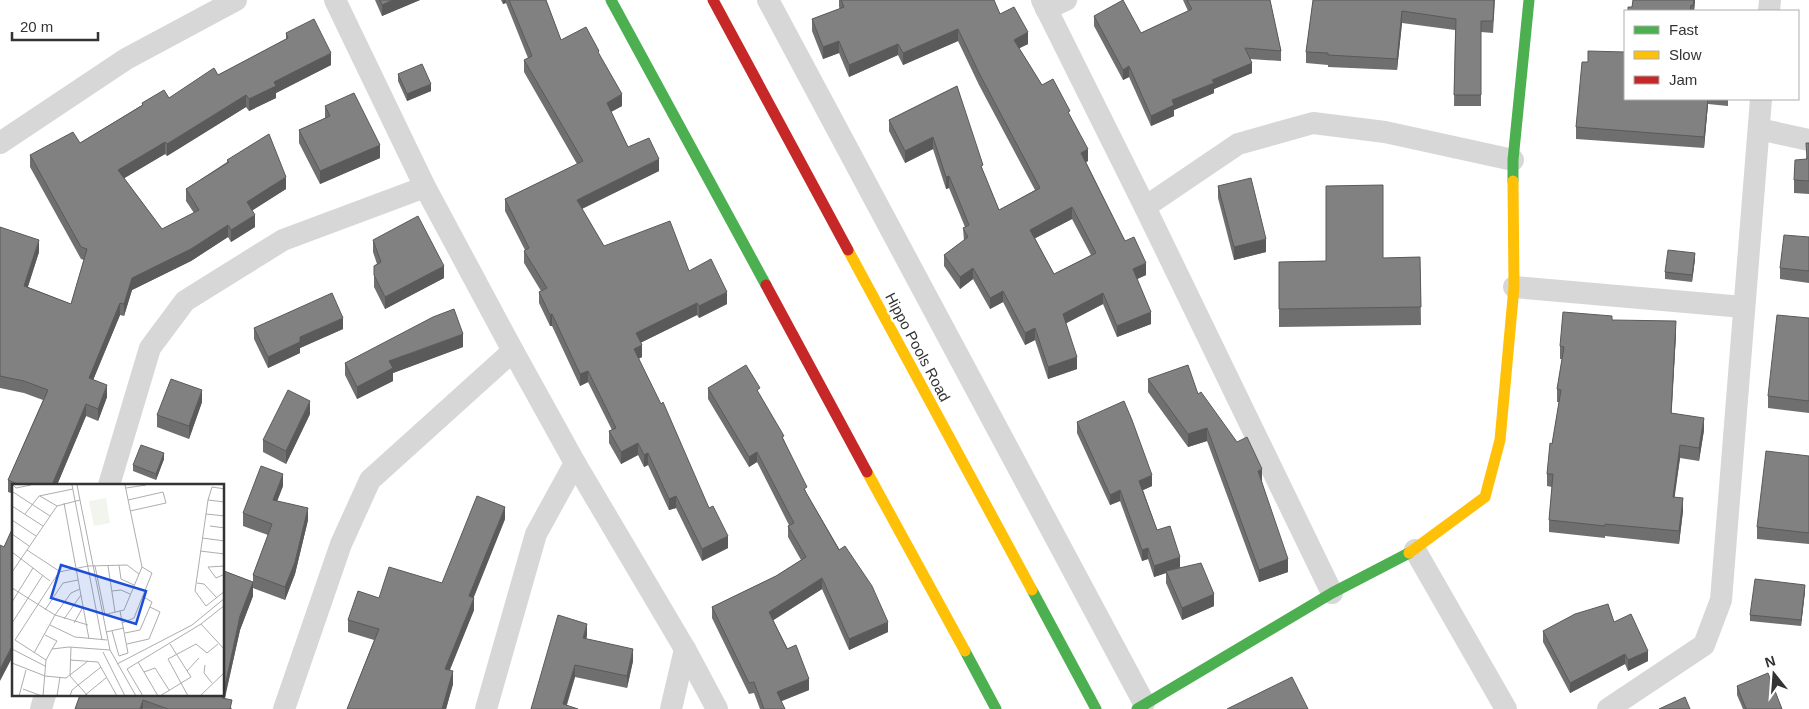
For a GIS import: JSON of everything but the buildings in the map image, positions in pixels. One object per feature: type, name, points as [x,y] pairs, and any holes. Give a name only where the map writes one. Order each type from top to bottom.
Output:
[{"type":"street","points":[[0,143],[126,59],[236,0]]},
{"type":"street","points":[[335,0],[425,187],[512,351],[575,463],[685,649],[717,709]]},
{"type":"street","points":[[611,0],[996,709]]},
{"type":"street","name":"Hippo Pools Road","points":[[713,0],[1096,709]]},
{"type":"street","points":[[768,0],[1140,706],[1332,593],[1415,550],[1486,497],[1500,440],[1514,287],[1513,160],[1529,0]]},
{"type":"street","points":[[1051,3],[1145,207],[1332,593]]},
{"type":"street","points":[[1608,709],[1704,645],[1721,600],[1761,100]]},
{"type":"street","points":[[1145,207],[1238,144],[1314,123],[1385,132],[1513,160]]},
{"type":"street","points":[[1759,129],[1809,140]]},
{"type":"street","points":[[109,484],[150,348],[185,301],[283,240],[425,187]]},
{"type":"street","points":[[1514,287],[1744,307]]},
{"type":"street","points":[[284,709],[341,544],[370,480],[512,351]]},
{"type":"street","points":[[486,709],[536,534],[575,463]]},
{"type":"street","points":[[1415,550],[1506,709]]},
{"type":"street","points":[[671,709],[685,649]]},
{"type":"street","points":[[41,709],[45,696]]},
{"type":"traffic: fast","points":[[611,0],[766,285]]},
{"type":"traffic: fast","points":[[1513,181],[1513,160],[1529,0]]},
{"type":"traffic: fast","points":[[1137,709],[1332,593],[1409,553]]},
{"type":"traffic: fast","points":[[1032,590],[1096,709]]},
{"type":"traffic: fast","points":[[965,651],[996,709]]},
{"type":"traffic: slow","points":[[1409,553],[1485,497],[1500,440],[1514,287],[1513,181]]},
{"type":"traffic: slow","points":[[848,250],[1032,590]]},
{"type":"traffic: slow","points":[[867,472],[965,651]]},
{"type":"traffic: jam","points":[[713,0],[848,250]]},
{"type":"traffic: jam","points":[[766,285],[867,472]]}]
